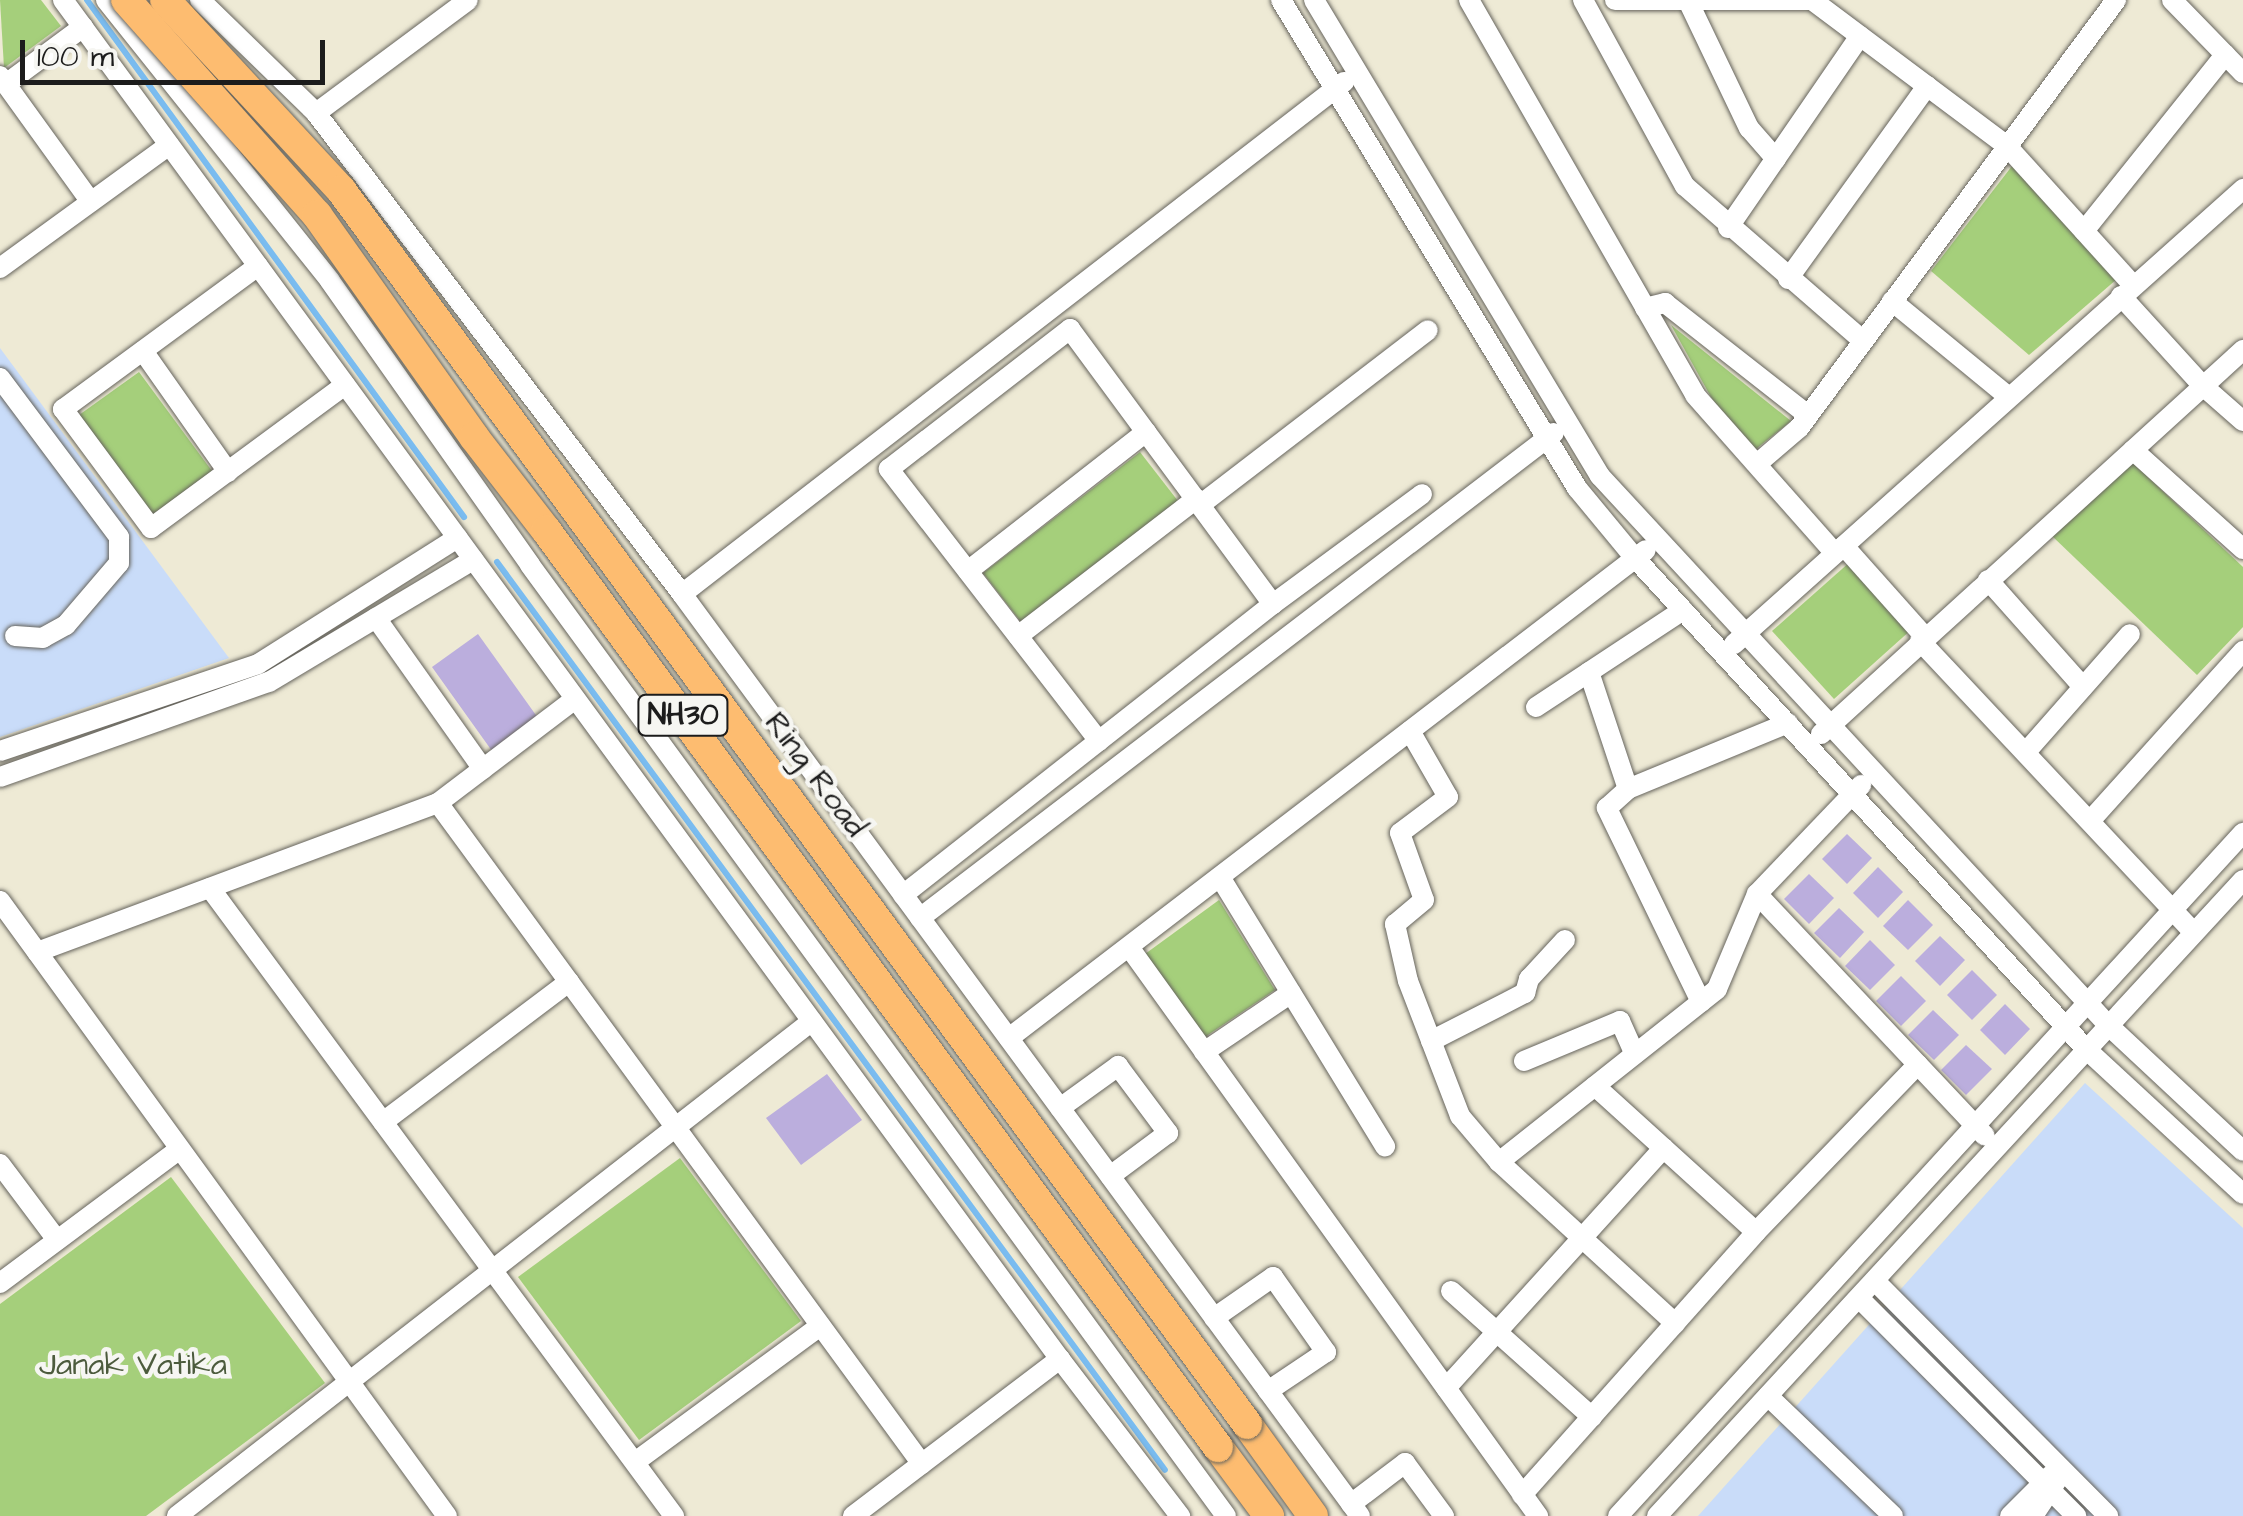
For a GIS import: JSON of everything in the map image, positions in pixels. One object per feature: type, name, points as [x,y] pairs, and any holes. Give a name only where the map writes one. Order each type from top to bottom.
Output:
[{"type":"highway","name":"NH30","points":[[126,0],[317,216],[474,437],[593,592],[1269,1516]]},
{"type":"highway","name":"Ring Road","points":[[165,0],[341,190],[1314,1516]]},
{"type":"street","points":[[63,0],[1177,1516],[1208,1492]]},
{"type":"street","points":[[106,0],[330,282],[530,565],[1226,1516]]},
{"type":"street","points":[[132,34],[180,0]]},
{"type":"street","points":[[200,0],[316,113],[682,594],[1355,1510],[1405,1463],[1444,1516]]},
{"type":"street","points":[[316,113],[468,0]]},
{"type":"street","points":[[1281,0],[1577,488],[1635,558],[2087,1050],[2243,1194]]},
{"type":"street","points":[[1468,0],[1696,396],[2194,933]]},
{"type":"street","points":[[1584,0],[1684,186],[1728,228],[1863,340]]},
{"type":"street","points":[[1615,0],[1812,0],[2006,145],[2084,232],[2203,386],[2243,422]]},
{"type":"street","points":[[1756,464],[1808,415],[2116,0]]},
{"type":"street","points":[[2172,0],[2243,73]]},
{"type":"street","points":[[1316,1],[1600,476],[2088,1004],[2243,1151]]},
{"type":"street","points":[[1689,3],[1749,128],[1776,159]]},
{"type":"street","points":[[83,27],[3,80],[91,202]]},
{"type":"street","points":[[1728,228],[1860,36]]},
{"type":"street","points":[[2084,232],[2225,55]]},
{"type":"street","points":[[682,594],[1358,73]]},
{"type":"street","points":[[1788,279],[1927,86]]},
{"type":"street","points":[[0,268],[169,145]]},
{"type":"street","points":[[1724,654],[2243,189]]},
{"type":"street","points":[[258,266],[64,410],[152,528],[345,385]]},
{"type":"street","points":[[1892,301],[2009,396]]},
{"type":"street","points":[[1645,308],[1666,303],[1808,415]]},
{"type":"street","points":[[1099,740],[889,469],[1070,329],[1273,604]]},
{"type":"street","points":[[1018,636],[1428,330]]},
{"type":"street","points":[[1809,746],[2243,350]]},
{"type":"street","points":[[143,351],[228,472]]},
{"type":"street","points":[[0,378],[119,537],[119,563],[66,624],[42,638],[15,636]]},
{"type":"street","points":[[920,918],[1568,422]]},
{"type":"street","points":[[968,571],[1146,432]]},
{"type":"street","points":[[2132,450],[2243,550]]},
{"type":"street","points":[[903,895],[1273,604],[1422,494]]},
{"type":"street","points":[[0,751],[258,664],[456,538]]},
{"type":"street","points":[[1009,1038],[1657,542]]},
{"type":"street","points":[[0,777],[270,682],[472,560]]},
{"type":"street","points":[[1988,580],[2084,687]]},
{"type":"street","points":[[1536,707],[1683,610]]},
{"type":"street","points":[[376,618],[483,769]]},
{"type":"street","points":[[2026,752],[2130,634]]},
{"type":"street","points":[[2090,821],[2243,650]]},
{"type":"street","points":[[1589,672],[1628,789]]},
{"type":"street","points":[[37,952],[438,802],[575,700]]},
{"type":"street","points":[[1701,1002],[1606,808],[1628,789],[1788,723]]},
{"type":"street","points":[[1410,730],[1448,796],[1400,833],[1424,900],[1395,924],[1408,982],[1460,1116],[1498,1162],[1676,1322]]},
{"type":"street","points":[[1498,1162],[1718,989],[1757,894],[1873,772]]},
{"type":"street","points":[[438,802],[922,1464]]},
{"type":"street","points":[[1618,1516],[2243,833]]},
{"type":"street","points":[[1220,877],[1384,1146]]},
{"type":"street","points":[[1658,1516],[2243,880]]},
{"type":"street","points":[[210,888],[674,1516]]},
{"type":"street","points":[[1757,894],[1997,1148]]},
{"type":"street","points":[[0,902],[447,1516]]},
{"type":"street","points":[[1430,1041],[1525,993],[1529,979],[1565,940]]},
{"type":"street","points":[[1129,947],[1538,1516]]},
{"type":"street","points":[[383,1122],[570,982]]},
{"type":"street","points":[[1204,1052],[1291,992]]},
{"type":"street","points":[[177,1516],[812,1022]]},
{"type":"street","points":[[1524,1061],[1620,1022],[1635,1054]]},
{"type":"street","points":[[1522,1495],[1756,1232],[1918,1064]]},
{"type":"street","points":[[1060,1108],[1118,1066],[1158,1120],[1168,1134],[1110,1176]]},
{"type":"street","points":[[1595,1086],[1756,1232]]},
{"type":"street","points":[[1446,1388],[1664,1148]]},
{"type":"street","points":[[0,1282],[180,1149]]},
{"type":"street","points":[[0,1164],[57,1240]]},
{"type":"street","points":[[1214,1318],[1274,1278],[1326,1352],[1268,1391]]},
{"type":"street","points":[[1874,1281],[2108,1516]]},
{"type":"street","points":[[1451,1291],[1592,1417]]},
{"type":"street","points":[[1859,1298],[2076,1516]]},
{"type":"street","points":[[634,1462],[820,1326]]},
{"type":"street","points":[[853,1516],[1060,1359]]},
{"type":"street","points":[[1768,1396],[1881,1512]]},
{"type":"street","points":[[2010,1516],[2047,1486],[2061,1469]]},
{"type":"street","points":[[2033,1516],[2047,1486]]},
{"type":"shaded area","points":[[0,348],[229,658],[0,737]]},
{"type":"shaded area","points":[[2085,1083],[2243,1228],[2243,1516],[1698,1516]]},
{"type":"green space","points":[[0,0],[41,0],[61,26],[4,68]]},
{"type":"green space","points":[[2012,166],[2117,279],[2029,355],[1931,271]]},
{"type":"green space","points":[[1671,325],[1791,421],[1756,449],[1712,399]]},
{"type":"green space","points":[[139,372],[212,471],[152,515],[79,415]]},
{"type":"green space","points":[[1140,452],[1178,501],[1021,622],[983,573]]},
{"type":"green space","points":[[2133,463],[2243,567],[2243,627],[2197,675],[2051,535]]},
{"type":"green space","points":[[1851,561],[1912,629],[1834,699],[1772,631]]},
{"type":"green space","points":[[1219,900],[1275,990],[1205,1037],[1145,954]]},
{"type":"green space","points":[[680,1158],[801,1321],[639,1440],[518,1277]]},
{"type":"green space","name":"Janak Vatika","points":[[171,1177],[325,1383],[146,1516],[0,1516],[0,1304]]},
{"type":"building","points":[[478,634],[538,718],[492,751],[432,667]]},
{"type":"building","points":[[1847,834],[1872,858],[1847,884],[1822,859]]},
{"type":"building","points":[[1878,867],[1903,892],[1878,918],[1853,893]]},
{"type":"building","points":[[1809,874],[1834,898],[1809,924],[1784,899]]},
{"type":"building","points":[[1908,900],[1933,925],[1908,950],[1883,926]]},
{"type":"building","points":[[1839,908],[1864,932],[1840,958],[1814,933]]},
{"type":"building","points":[[1940,936],[1965,960],[1940,986],[1915,961]]},
{"type":"building","points":[[1870,940],[1895,965],[1870,990],[1845,966]]},
{"type":"building","points":[[1972,970],[1997,995],[1972,1020],[1947,995]]},
{"type":"building","points":[[1901,976],[1926,1001],[1901,1026],[1876,1001]]},
{"type":"building","points":[[2005,1004],[2030,1029],[2005,1055],[1980,1030]]},
{"type":"building","points":[[1933,1010],[1959,1035],[1934,1060],[1908,1035]]},
{"type":"building","points":[[1966,1045],[1992,1069],[1966,1095],[1941,1070]]},
{"type":"building","points":[[827,1074],[862,1120],[801,1165],[766,1118]]},
{"type":"waterway","points":[[87,0],[464,517]]},
{"type":"waterway","points":[[497,562],[1165,1470]]}]
